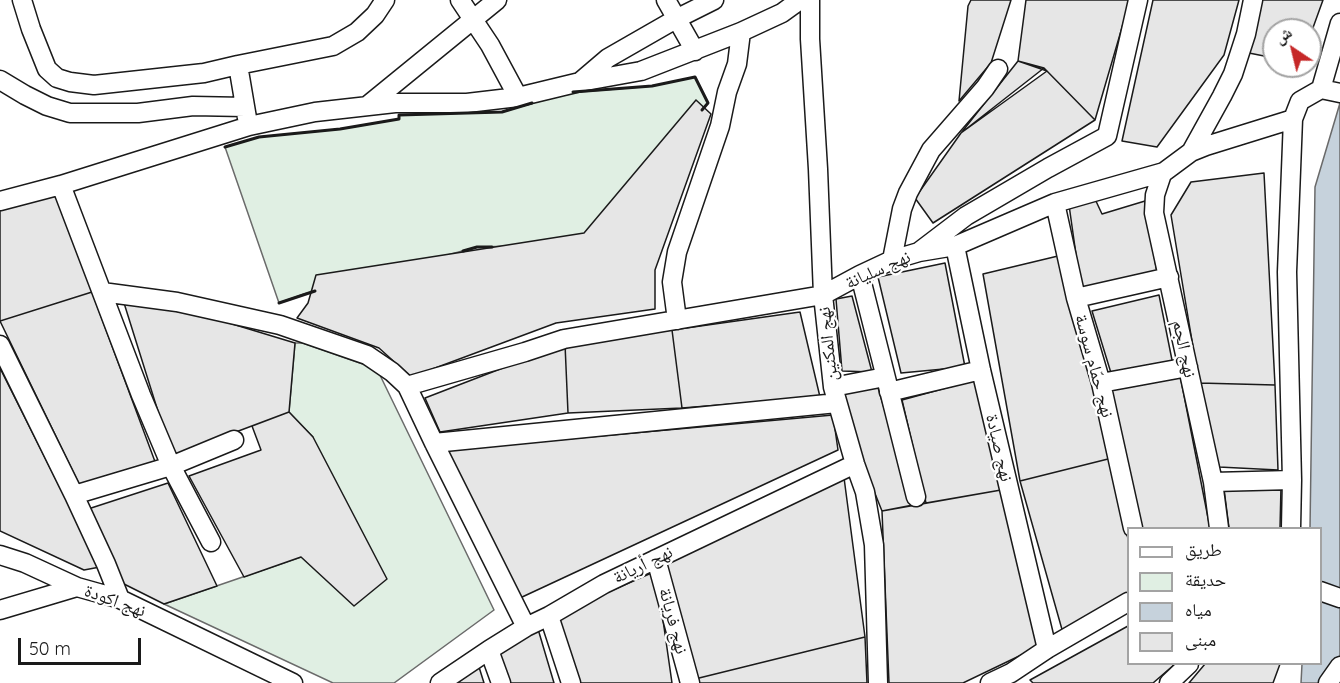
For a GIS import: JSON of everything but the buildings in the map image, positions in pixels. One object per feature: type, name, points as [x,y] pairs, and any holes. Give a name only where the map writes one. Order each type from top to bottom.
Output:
[{"type":"street","points":[[22,0],[47,69],[57,78],[94,85],[204,73],[333,46],[357,32],[375,15],[385,0]]},
{"type":"street","points":[[460,0],[490,45],[518,97]]},
{"type":"street","points":[[367,106],[496,0]]},
{"type":"street","points":[[666,0],[695,51]]},
{"type":"street","points":[[580,82],[608,58],[714,0]]},
{"type":"street","points":[[0,201],[61,185],[249,126],[315,112],[395,103],[467,104],[518,97],[580,82],[641,71],[741,32],[782,13],[800,0]]},
{"type":"street","name":"نهج المكنين","points":[[810,0],[823,295],[835,395],[865,492],[874,544],[878,683]]},
{"type":"street","points":[[919,252],[966,216],[1107,136],[1138,0]]},
{"type":"street","points":[[1191,152],[1233,74],[1246,34],[1253,0]]},
{"type":"street","points":[[1291,527],[1287,272],[1293,119],[1300,101],[1330,91],[1340,22]]},
{"type":"street","points":[[677,320],[672,282],[677,252],[720,126],[727,92],[737,63],[741,32]]},
{"type":"street","points":[[238,65],[249,126]]},
{"type":"street","points":[[892,260],[902,209],[931,150],[986,88],[998,69]]},
{"type":"street","points":[[0,80],[47,106],[70,113],[138,113],[193,106],[245,107]]},
{"type":"street","name":"نهج سليانة","points":[[407,386],[564,339],[823,295],[892,260],[919,252],[955,246],[1055,203],[1164,172],[1191,152],[1206,146],[1293,119]]},
{"type":"street","name":"نهج الجم","points":[[1164,172],[1155,195],[1154,213],[1213,482],[1219,527]]},
{"type":"street","points":[[61,185],[141,395],[171,466],[211,542]]},
{"type":"street","name":"نهج حمّام سوسة","points":[[1055,203],[1076,298],[1101,383],[1133,527]]},
{"type":"street","name":"نهج صيادة","points":[[955,246],[981,370],[1047,649]]},
{"type":"street","points":[[860,275],[916,497]]},
{"type":"street","points":[[1076,298],[1168,278]]},
{"type":"street","points":[[102,292],[177,302],[280,325],[367,355],[392,372],[407,386],[526,627]]},
{"type":"street","points":[[0,345],[74,495],[120,599]]},
{"type":"street","points":[[1101,383],[1188,367]]},
{"type":"street","points":[[434,443],[835,395],[981,370]]},
{"type":"street","points":[[74,495],[171,466],[234,440]]},
{"type":"street","name":"نهج أريانة","points":[[440,683],[526,627],[604,584],[855,464]]},
{"type":"street","points":[[1213,482],[1292,480]]},
{"type":"street","name":"نهج اكودة","points":[[0,555],[25,563],[77,587],[120,599],[293,683]]},
{"type":"street","name":"نهج فريانة","points":[[656,559],[690,683]]},
{"type":"street","points":[[0,610],[77,587]]},
{"type":"street","points":[[1322,592],[1340,598]]},
{"type":"street","points":[[990,683],[1015,678],[1047,649],[1127,603]]},
{"type":"street","points":[[549,616],[571,683]]},
{"type":"street","points":[[489,650],[501,683]]},
{"type":"street","points":[[1169,683],[1187,665]]},
{"type":"street","points":[[1328,683],[1340,666]]},
{"type":"green space","points":[[695,77],[708,103],[615,209],[591,244],[477,247],[304,294],[279,303],[225,147],[259,137],[340,129],[399,119],[399,115],[502,112],[567,93],[652,86]]},
{"type":"green space","points":[[295,343],[303,343],[377,369],[494,610],[394,683],[333,683],[164,604],[301,557],[313,437],[289,412]]},
{"type":"water","points":[[1340,103],[1340,683],[1301,683],[1302,665],[1322,665],[1322,527],[1310,527],[1315,187]]},
{"type":"wall","points":[[573,92],[652,86],[695,77],[708,103],[702,110]]},
{"type":"wall","points":[[225,147],[259,137],[340,129],[399,119],[399,115],[502,112],[532,103]]},
{"type":"wall","points":[[463,251],[477,247],[492,247]]},
{"type":"wall","points":[[279,303],[315,291]]}]
